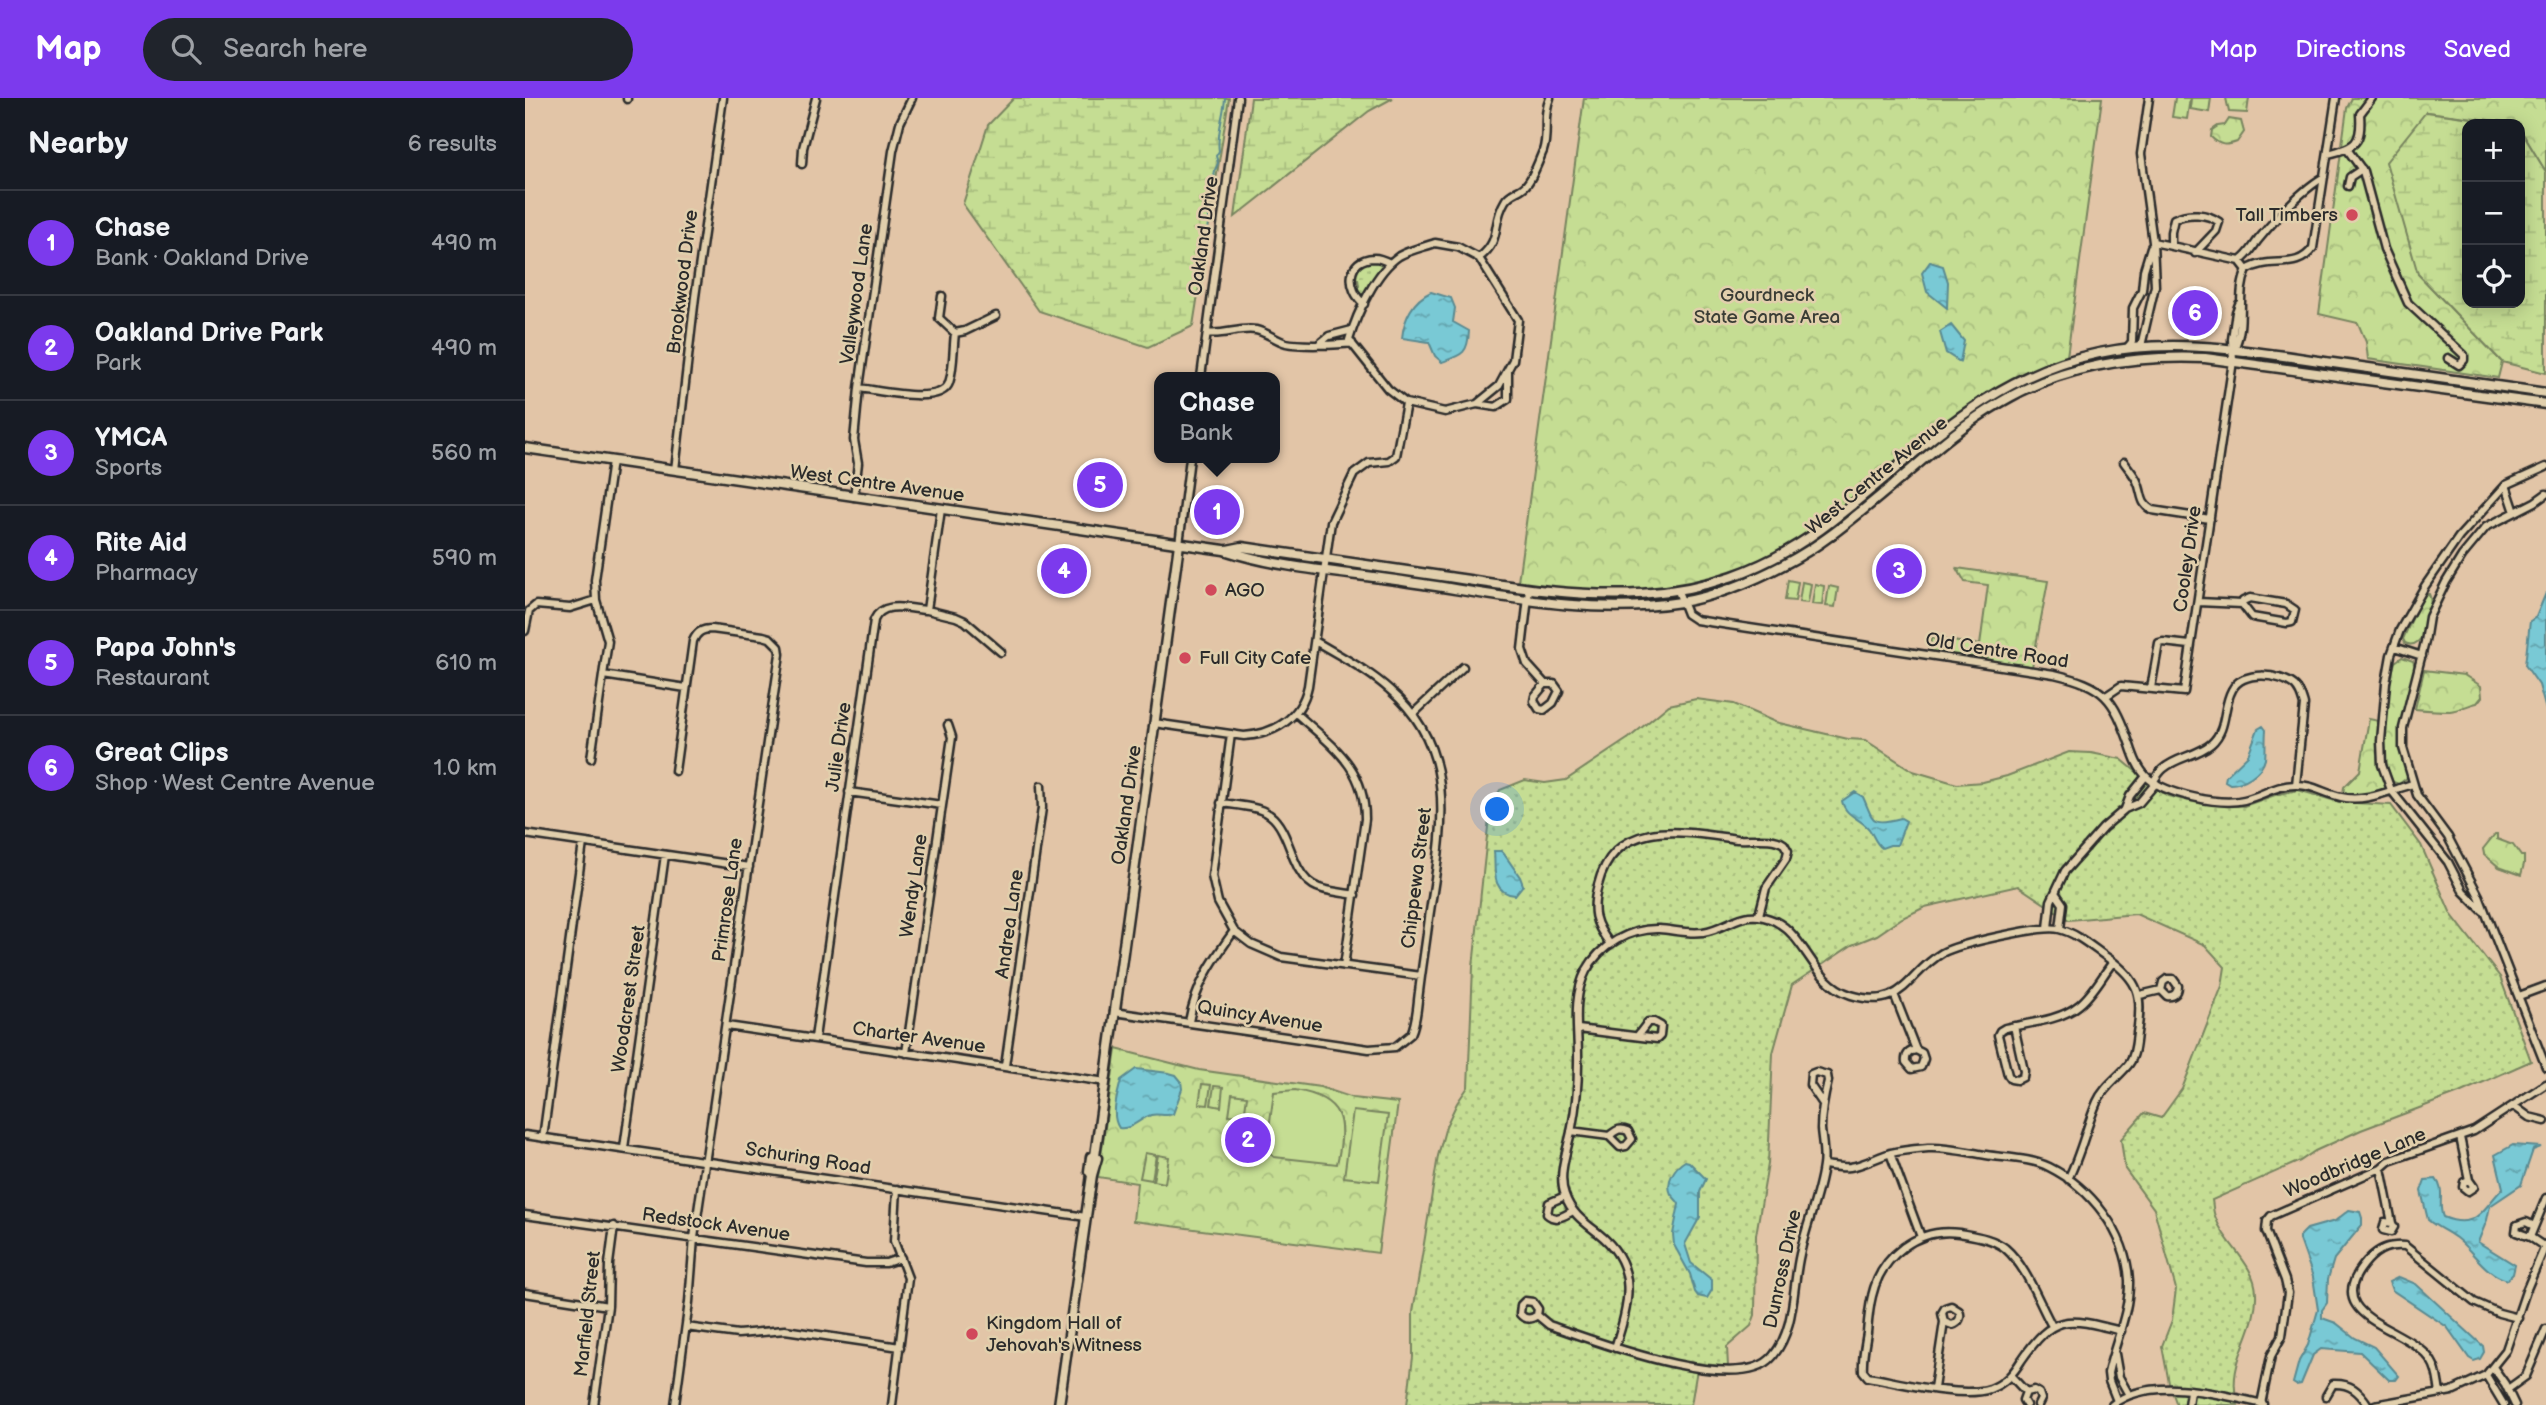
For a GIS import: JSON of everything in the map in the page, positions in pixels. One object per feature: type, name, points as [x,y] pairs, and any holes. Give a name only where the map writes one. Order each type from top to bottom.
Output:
[{"type":"main road","name":"West Centre Avenue","points":[[1224,550],[1242,547],[1529,589],[1600,596],[1634,596],[1678,590],[1754,567],[1800,542],[1853,503],[1954,420],[1994,393],[2035,373],[2078,358],[2141,346],[2182,345],[2234,349],[2546,393]]},
{"type":"main road","name":"West Centre Avenue","points":[[525,448],[1224,550],[1269,561],[1527,599],[1597,607],[1630,607],[1682,601],[1738,586],[1805,553],[1830,536],[1964,426],[2027,389],[2081,368],[2175,356],[2233,361],[2546,404]]},
{"type":"main road","name":"Oakland Drive","points":[[1059,1405],[1092,1175],[1097,1158],[1095,1156],[1114,1012],[1179,544]]},
{"type":"street","name":"Brookwood Drive","points":[[675,470],[695,297],[723,98]]},
{"type":"street","points":[[802,164],[803,148],[816,98]]},
{"type":"street","name":"Valleywood Lane","points":[[854,497],[857,463],[854,440],[859,388],[893,150],[900,123],[912,98]]},
{"type":"street","name":"Oakland Drive","points":[[1202,372],[1238,98]]},
{"type":"street","points":[[1479,258],[1494,242],[1498,215],[1507,197],[1527,185],[1543,151],[1544,121],[1550,98]]},
{"type":"street","points":[[2141,346],[2154,290],[2153,242],[2141,154],[2149,98]]},
{"type":"street","points":[[2153,242],[2240,261],[2247,270],[2258,264],[2292,262],[2307,257],[2316,237],[2336,98]]},
{"type":"street","points":[[2328,154],[2347,149],[2358,140],[2361,132],[2360,114],[2372,98]]},
{"type":"street","points":[[2347,149],[2362,169],[2384,249],[2408,303],[2460,348],[2464,355],[2459,365],[2449,359],[2460,348]]},
{"type":"street","points":[[2348,186],[2350,177],[2362,169]]},
{"type":"street","points":[[2240,261],[2311,185],[2324,177]]},
{"type":"street","points":[[2171,245],[2174,219],[2182,215],[2212,217],[2219,222],[2216,231],[2195,253]]},
{"type":"street","points":[[2127,348],[2132,342],[2133,309],[2141,290],[2153,242]]},
{"type":"street","points":[[1477,404],[1499,386],[1513,360],[1518,320],[1479,258],[1458,247],[1435,243],[1402,254],[1385,267],[1364,304],[1349,340],[1388,389],[1406,403],[1445,412],[1477,404],[1496,407],[1508,399],[1508,370]]},
{"type":"street","points":[[1364,304],[1356,297],[1350,284],[1353,272],[1360,262],[1375,257],[1390,263]]},
{"type":"street","name":"Cooley Drive","points":[[2106,696],[2121,686],[2184,692],[2234,349],[2239,340],[2241,283],[2247,270]]},
{"type":"street","points":[[942,296],[939,318],[955,333]]},
{"type":"street","points":[[955,333],[996,316]]},
{"type":"street","points":[[1207,333],[1256,330],[1288,344],[1333,346],[1352,343]]},
{"type":"street","points":[[1319,344],[1329,336],[1352,330]]},
{"type":"street","points":[[859,388],[923,396],[942,391],[949,384],[955,333]]},
{"type":"street","points":[[1154,723],[1244,736],[1267,733],[1297,713],[1306,696],[1310,676],[1331,522],[1354,474],[1369,463],[1389,461],[1396,456],[1406,403]]},
{"type":"street","points":[[591,758],[608,641],[596,600],[595,580],[612,461]]},
{"type":"street","points":[[2123,462],[2139,484],[2141,501],[2145,506],[2152,510],[2210,519]]},
{"type":"street","name":"Oakland Drive","points":[[1179,544],[1189,463]]},
{"type":"street","points":[[2484,913],[2463,891],[2448,862],[2391,790],[2382,765],[2381,741],[2386,683],[2400,630],[2424,586],[2459,537],[2506,485],[2546,467]]},
{"type":"street","points":[[2506,485],[2515,512]]},
{"type":"street","points":[[2546,494],[2492,523],[2476,537],[2439,594],[2429,617],[2403,729],[2403,748],[2413,784],[2425,808],[2456,850],[2479,896],[2546,1067]]},
{"type":"street","points":[[940,509],[927,610],[965,621],[1001,652]]},
{"type":"street","points":[[2424,586],[2439,594]]},
{"type":"street","points":[[1529,589],[1522,649],[1527,664],[1545,684],[1554,684],[1559,691],[1553,703],[1544,710],[1539,709],[1534,701],[1545,684]]},
{"type":"street","name":"Old Centre Road","points":[[1678,590],[1688,615],[1696,620],[2055,674],[2086,682],[2106,696]]},
{"type":"street","points":[[2198,602],[2242,604],[2252,617],[2287,623],[2292,622],[2295,617],[2295,610],[2285,604],[2249,598],[2242,604]]},
{"type":"street","points":[[525,631],[529,611],[536,606],[570,608],[596,600]]},
{"type":"street","name":"Julie Drive","points":[[815,1038],[876,615],[882,609],[892,607],[927,610]]},
{"type":"street","name":"Primrose Lane","points":[[675,1405],[686,1327],[694,1238],[780,654],[777,644],[763,636],[712,629],[699,632],[693,641],[686,688]]},
{"type":"street","name":"Chippewa Street","points":[[1315,641],[1385,685],[1414,713],[1434,755],[1443,804],[1441,837],[1414,1027],[1401,1044]]},
{"type":"street","points":[[2151,688],[2159,643],[2190,645]]},
{"type":"street","points":[[2394,647],[2422,656]]},
{"type":"street","points":[[1414,713],[1463,667]]},
{"type":"street","points":[[603,675],[686,688],[675,772]]},
{"type":"street","points":[[2048,928],[2052,901],[2065,871],[2082,849],[2125,809],[2139,803],[2164,767],[2198,754],[2213,743],[2222,730],[2231,690],[2239,681],[2249,676],[2280,679],[2293,685],[2301,694],[2304,705],[2296,785]]},
{"type":"street","points":[[2106,696],[2121,721],[2135,761],[2146,776],[2182,794],[2232,802],[2245,800],[2281,786],[2296,785],[2309,786],[2349,799],[2370,797],[2413,784]]},
{"type":"street","points":[[1297,713],[1343,756],[1356,774],[1360,785],[1365,819],[1344,965]]},
{"type":"street","name":"Wendy Lane","points":[[906,1053],[952,737],[948,725]]},
{"type":"street","points":[[1231,734],[1212,876],[1218,902],[1234,931],[1251,944],[1281,957],[1421,976]]},
{"type":"street","points":[[2125,809],[2130,796],[2146,776]]},
{"type":"street","name":"Andrea Lane","points":[[1005,1066],[1042,807],[1041,786]]},
{"type":"street","points":[[849,792],[942,805]]},
{"type":"street","points":[[1221,803],[1256,807],[1266,811],[1276,818],[1284,831],[1297,867],[1305,878],[1320,888],[1355,895]]},
{"type":"street","points":[[1610,944],[1597,926],[1594,906],[1606,863],[1613,853],[1630,840],[1676,831],[1784,844],[1788,851],[1786,859],[1766,888],[1759,915]]},
{"type":"street","points":[[525,834],[749,867]]},
{"type":"street","points":[[543,1138],[583,843]]},
{"type":"street","name":"Woodcrest Street","points":[[624,1148],[666,855]]},
{"type":"street","points":[[2056,894],[2063,904],[2060,929]]},
{"type":"street","points":[[1615,1348],[1629,1294],[1624,1268],[1611,1246],[1573,1211],[1565,1196],[1562,1175],[1577,1090],[1579,1028],[1576,1009],[1579,989],[1588,966],[1610,944],[1624,936],[1648,930],[1690,933],[1707,931],[1743,916],[1759,915],[1774,921],[1789,932],[1818,971],[1833,986],[1867,998],[1894,994],[1908,985],[1931,961],[1945,951],[2019,932],[2048,928],[2060,929],[2082,941],[2131,977],[2140,995],[2139,1025],[2131,1062],[2101,1094],[2080,1156],[2068,1179]]},
{"type":"street","points":[[1189,1022],[1200,982],[1234,931]]},
{"type":"street","points":[[2014,1026],[2024,1071],[2023,1077],[2017,1080],[2008,1075],[1999,1035],[2003,1029],[2074,1009],[2084,1001],[2113,962]]},
{"type":"street","points":[[2519,996],[2546,986]]},
{"type":"street","points":[[2140,995],[2161,990]]},
{"type":"street","points":[[1894,994],[1916,1051]]},
{"type":"street","name":"Quincy Avenue","points":[[1114,1012],[1369,1049],[1388,1049],[1401,1044]]},
{"type":"street","name":"Charter Avenue","points":[[727,1026],[1105,1082]]},
{"type":"street","points":[[1579,1028],[1638,1035]]},
{"type":"street","name":"Dunross Drive","points":[[1537,1315],[1549,1325],[1615,1348],[1661,1360],[1717,1370],[1748,1371],[1764,1365],[1772,1359],[1789,1325],[1799,1257],[1823,1165],[1821,1125],[1828,1081],[1827,1075],[1816,1072],[1811,1074],[1810,1085],[1823,1104]]},
{"type":"street","name":"Woodbridge Lane","points":[[2263,1405],[2271,1356],[2282,1336],[2288,1293],[2266,1231],[2267,1221],[2276,1213],[2381,1168],[2396,1158],[2460,1137],[2546,1084]]},
{"type":"street","points":[[2514,1106],[2529,1117],[2545,1121]]},
{"type":"street","points":[[1571,1131],[1609,1136]]},
{"type":"street","name":"Schuring Road","points":[[525,1135],[1086,1217]]},
{"type":"street","points":[[2460,1137],[2469,1180]]},
{"type":"street","points":[[1823,1165],[1855,1166],[1890,1153],[1944,1148],[2047,1166],[2068,1179],[2101,1211],[2122,1246],[2129,1289],[2121,1331],[2108,1373],[2115,1403],[2129,1395],[2163,1388],[2263,1405]]},
{"type":"street","points":[[1890,1153],[1920,1237]]},
{"type":"street","points":[[2381,1168],[2392,1223],[2385,1222],[2383,1230],[2391,1232],[2392,1223]]},
{"type":"street","points":[[892,1405],[908,1278],[894,1241],[897,1189]]},
{"type":"street","points":[[1565,1196],[1549,1203],[1547,1214],[1558,1219],[1573,1211]]},
{"type":"street","points":[[2530,1237],[2546,1198]]},
{"type":"street","name":"Redstock Avenue","points":[[525,1215],[866,1263],[886,1263],[901,1258]]},
{"type":"street","points":[[2375,1405],[2440,1393],[2486,1375],[2506,1350],[2545,1245],[2516,1232],[2517,1225],[2526,1222],[2533,1226]]},
{"type":"street","name":"Marfield Street","points":[[594,1405],[608,1306],[609,1264],[614,1226]]},
{"type":"street","points":[[2052,1326],[2017,1261],[1997,1243],[1953,1233],[1920,1237],[1905,1246],[1887,1263],[1872,1295],[1862,1367],[1865,1375],[1934,1388],[1976,1392],[1997,1386],[2011,1376],[2040,1335],[2052,1326],[2083,1322],[2121,1331]]},
{"type":"street","points":[[2440,1393],[2432,1362],[2424,1353],[2367,1317],[2356,1307],[2352,1294],[2356,1279],[2376,1252],[2394,1245],[2405,1247],[2415,1252],[2474,1302],[2498,1313],[2518,1318]]},
{"type":"street","points":[[525,1293],[608,1306]]},
{"type":"street","points":[[1934,1388],[1944,1322]]},
{"type":"street","points":[[686,1327],[738,1334],[785,1330],[899,1347]]},
{"type":"street","points":[[2499,1397],[2526,1376],[2546,1329]]},
{"type":"street","points":[[2115,1352],[2119,1377],[2129,1395]]},
{"type":"street","points":[[2493,1367],[2509,1390],[2515,1405]]},
{"type":"street","points":[[2486,1375],[2504,1405]]},
{"type":"street","points":[[2011,1376],[2026,1392]]},
{"type":"street","points":[[2326,1396],[2333,1384],[2337,1383],[2354,1388],[2368,1405]]},
{"type":"street","points":[[2026,1405],[2023,1397],[2031,1389],[2039,1393],[2041,1399],[2038,1405]]},
{"type":"street","points":[[2188,1405],[2190,1391]]},
{"type":"green space","points":[[1014,98],[1229,98],[1193,326],[1148,347],[1039,311],[963,204],[988,125]]},
{"type":"green space","points":[[1251,98],[1393,98],[1369,111],[1235,217]]},
{"type":"green space","name":"Gourdneck State Game Area","points":[[1584,98],[2102,98],[2066,364],[1989,397],[1805,542],[1685,591],[1628,598],[1565,598],[1517,589]]},
{"type":"green space","points":[[2175,98],[2190,98],[2187,119],[2172,117]]},
{"type":"green space","points":[[2191,98],[2211,98],[2209,112],[2190,109]]},
{"type":"green space","points":[[2226,98],[2249,98],[2247,113],[2229,112]]},
{"type":"green space","points":[[2352,98],[2546,98],[2546,172],[2525,137],[2525,119],[2481,119],[2426,112],[2418,274],[2502,362],[2498,378],[2368,359],[2366,342],[2358,323],[2319,314],[2347,108]]},
{"type":"green space","points":[[2426,112],[2479,119],[2462,119],[2462,308],[2525,308],[2525,137],[2546,172],[2546,373],[2502,362],[2418,274],[2386,162]]},
{"type":"green space","points":[[2229,119],[2241,121],[2244,132],[2237,142],[2220,144],[2211,137],[2212,130],[2225,125]]},
{"type":"green space","points":[[1372,260],[1384,263],[1384,266],[1362,297],[1355,288],[1359,286],[1358,279],[1353,278],[1361,265]]},
{"type":"green space","points":[[1957,568],[2048,581],[2032,667],[1930,653],[1931,638],[1980,645],[1988,585],[1965,582]]},
{"type":"green space","points":[[1788,580],[1798,582],[1795,601],[1785,600]]},
{"type":"green space","points":[[1802,582],[1811,584],[1808,603],[1799,602]]},
{"type":"green space","points":[[1815,584],[1824,586],[1822,605],[1812,604]]},
{"type":"green space","points":[[1829,586],[1838,588],[1835,607],[1826,606]]},
{"type":"green space","points":[[2423,594],[2429,594],[2431,600],[2427,627],[2418,641],[2405,643],[2403,639]]},
{"type":"green space","points":[[2402,657],[2413,661],[2415,667],[2401,726],[2402,752],[2408,777],[2399,784],[2393,782],[2384,753],[2383,722],[2395,662]]},
{"type":"green space","points":[[2424,670],[2464,675],[2481,686],[2482,697],[2477,703],[2453,710],[2415,709]]},
{"type":"green space","points":[[1696,699],[1734,704],[1775,722],[1848,739],[1865,740],[1913,771],[1957,784],[1983,782],[2007,776],[2069,752],[2091,753],[2121,759],[2168,796],[2203,804],[2244,806],[2298,790],[2339,802],[2391,805],[2421,845],[2451,914],[2500,977],[2531,1061],[2459,1093],[2361,1130],[2315,1151],[2300,1161],[2212,1200],[2219,1226],[2245,1263],[2254,1282],[2255,1308],[2235,1375],[2238,1405],[2177,1405],[2169,1383],[2162,1346],[2172,1320],[2176,1289],[2154,1209],[2125,1169],[2121,1139],[2144,1113],[2161,1118],[2182,1089],[2222,986],[2225,967],[2205,945],[2136,914],[2069,920],[2018,886],[1925,907],[1877,935],[1852,945],[1792,985],[1773,1053],[1768,1164],[1756,1235],[1755,1315],[1751,1326],[1727,1347],[1728,1367],[1698,1363],[1691,1405],[1407,1405],[1413,1357],[1413,1312],[1438,1156],[1446,1126],[1468,1087],[1473,967],[1490,808],[1500,790],[1525,780],[1545,783],[1566,780],[1629,738],[1669,705]]},
{"type":"green space","points":[[2369,719],[2379,721],[2379,760],[2386,787],[2366,795],[2343,794],[2344,787],[2360,771]]},
{"type":"green space","points":[[2495,834],[2497,839],[2513,845],[2521,856],[2524,856],[2521,875],[2499,867],[2484,854],[2483,849]]},
{"type":"green space","points":[[1116,1049],[1199,1070],[1320,1087],[1353,1098],[1398,1103],[1378,1253],[1133,1221],[1137,1183],[1098,1177]]},
{"type":"green space","points":[[1202,1084],[1211,1085],[1208,1105],[1199,1104]]},
{"type":"green space","points":[[1214,1086],[1223,1087],[1221,1107],[1211,1105]]},
{"type":"green space","points":[[1295,1090],[1323,1099],[1338,1113],[1341,1135],[1337,1164],[1274,1157],[1266,1150],[1274,1092]]},
{"type":"green space","points":[[1232,1094],[1247,1096],[1244,1117],[1229,1115]]},
{"type":"green space","points":[[1353,1111],[1388,1115],[1379,1181],[1344,1177]]},
{"type":"green space","points":[[1145,1153],[1156,1155],[1152,1180],[1140,1178]]},
{"type":"green space","points":[[1158,1155],[1169,1157],[1165,1183],[1153,1181]]},
{"type":"water","points":[[1930,262],[1943,266],[1948,282],[1947,308],[1927,292],[1922,273]]},
{"type":"water","points":[[1431,292],[1451,298],[1455,308],[1453,322],[1469,331],[1463,352],[1442,362],[1435,356],[1429,342],[1402,338],[1411,310]]},
{"type":"water","points":[[1951,325],[1964,341],[1960,362],[1946,353],[1940,332]]},
{"type":"water","points":[[2546,593],[2546,710],[2539,685],[2525,665],[2530,621],[2536,617]]},
{"type":"water","points":[[2263,726],[2266,730],[2265,759],[2260,769],[2241,782],[2230,784],[2225,781],[2226,776],[2248,755],[2258,729]]},
{"type":"water","points":[[1855,792],[1863,797],[1875,820],[1901,818],[1906,821],[1897,845],[1882,848],[1869,829],[1849,814],[1842,801]]},
{"type":"water","points":[[1494,851],[1504,854],[1520,877],[1523,885],[1515,895],[1507,893],[1497,884]]},
{"type":"water","points":[[1136,1069],[1176,1075],[1181,1081],[1182,1089],[1173,1114],[1151,1115],[1132,1126],[1119,1128],[1115,1111],[1121,1080]]},
{"type":"water","points":[[2513,1145],[2541,1147],[2533,1150],[2521,1185],[2490,1206],[2478,1242],[2515,1265],[2513,1274],[2507,1280],[2492,1273],[2456,1238],[2428,1220],[2421,1191],[2425,1180],[2436,1179],[2440,1188],[2443,1217],[2454,1221],[2471,1220],[2484,1210],[2503,1188],[2495,1155]]},
{"type":"water","points":[[1685,1161],[1706,1179],[1700,1192],[1700,1217],[1685,1244],[1691,1263],[1712,1280],[1712,1290],[1707,1298],[1698,1296],[1695,1292],[1690,1274],[1674,1245],[1673,1234],[1679,1204],[1671,1194],[1669,1184],[1675,1171]]},
{"type":"water","points":[[2349,1210],[2360,1212],[2362,1225],[2334,1259],[2322,1318],[2336,1323],[2355,1338],[2374,1347],[2399,1376],[2396,1380],[2389,1380],[2360,1352],[2321,1349],[2313,1355],[2301,1384],[2296,1385],[2293,1383],[2299,1361],[2308,1345],[2318,1310],[2313,1277],[2299,1237],[2307,1229],[2335,1221]]},
{"type":"water","points":[[2399,1277],[2416,1284],[2483,1346],[2484,1352],[2480,1359],[2474,1361],[2469,1358],[2447,1327],[2392,1290],[2389,1282]]},
{"type":"waterway","points":[[1202,269],[1225,98]]},
{"type":"place","name":"Tall Timbers","points":[[2352,215]]},
{"type":"place","name":"Great Clips","points":[[2195,313]]},
{"type":"place","name":"Papa John's","points":[[1100,485]]},
{"type":"place","name":"Chase","points":[[1217,512]]},
{"type":"place","name":"Rite Aid","points":[[1064,571]]},
{"type":"place","name":"YMCA","points":[[1899,571]]},
{"type":"place","name":"AGO","points":[[1211,590]]},
{"type":"place","name":"Full City Cafe","points":[[1185,658]]},
{"type":"place","name":"Oakland Drive Park","points":[[1248,1140]]},
{"type":"place","name":"Kingdom Hall of Jehovah's Witness","points":[[972,1334]]}]
